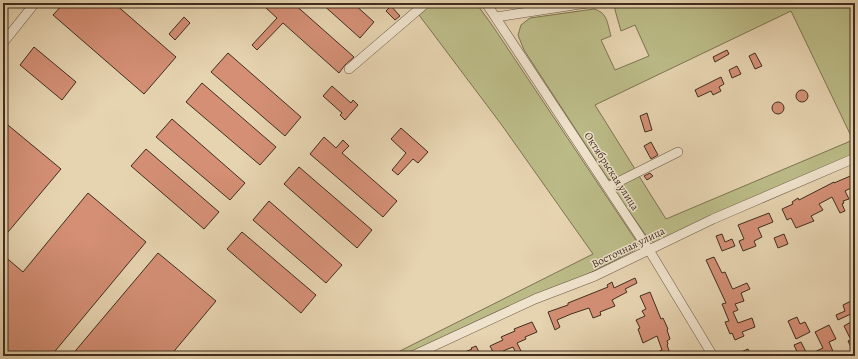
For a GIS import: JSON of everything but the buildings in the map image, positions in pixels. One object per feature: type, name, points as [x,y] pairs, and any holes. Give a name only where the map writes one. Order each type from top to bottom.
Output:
[{"type":"street","points":[[3,43],[35,3]]},
{"type":"street","points":[[349,69],[426,3]]},
{"type":"street","name":"Октябрьская улица","points":[[486,3],[649,250],[713,356]]},
{"type":"street","points":[[496,17],[587,3]]},
{"type":"street","points":[[608,187],[678,152]]},
{"type":"street","name":"Восточная улица","points":[[412,356],[535,300],[595,276],[713,219],[855,158]]},
{"type":"green space","points":[[433,3],[476,3],[637,242],[637,246],[635,250],[592,272],[405,356],[390,356],[593,254],[501,124],[419,15]]},
{"type":"green space","points":[[619,3],[855,3],[855,155],[656,243],[650,241],[614,190],[616,187],[639,176],[666,219],[853,140],[791,11],[595,105],[635,169],[612,180],[608,179],[524,50],[518,35],[521,25],[530,18],[594,9],[602,13],[608,23],[611,36],[601,40],[615,70],[649,56],[635,25],[621,31],[615,10],[615,6]]}]
